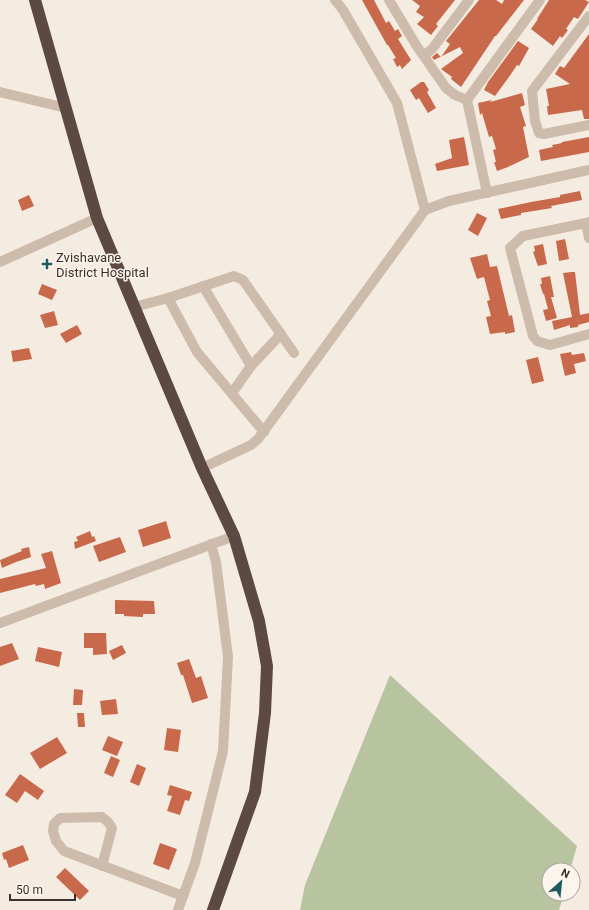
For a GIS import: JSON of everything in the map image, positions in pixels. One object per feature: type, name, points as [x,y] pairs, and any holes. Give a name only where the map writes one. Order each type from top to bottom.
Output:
[{"type":"highway","points":[[35,0],[97,218],[202,468],[234,536],[259,621],[267,666],[265,713],[255,792],[214,910]]},
{"type":"street","points":[[335,0],[343,10],[397,103],[424,210]]},
{"type":"street","points":[[424,56],[432,49],[469,0]]},
{"type":"street","points":[[486,193],[466,100],[540,0]]},
{"type":"street","points":[[391,1],[424,56],[446,88],[455,95],[466,100]]},
{"type":"street","points":[[589,16],[532,91],[535,121],[539,133],[544,134],[589,125]]},
{"type":"street","points":[[0,92],[66,108]]},
{"type":"street","points":[[202,468],[251,445],[264,432],[424,210],[449,201],[589,170]]},
{"type":"street","points":[[0,262],[97,218]]},
{"type":"street","points":[[589,238],[587,223],[523,236],[510,248],[533,336],[537,341],[550,345],[589,334]]},
{"type":"street","points":[[134,307],[168,298],[234,276],[242,280],[294,353]]},
{"type":"street","points":[[203,286],[251,366]]},
{"type":"street","points":[[168,298],[197,352],[264,432]]},
{"type":"street","points":[[232,393],[251,366],[280,334]]},
{"type":"street","points":[[0,623],[234,536]]},
{"type":"street","points":[[178,910],[196,863],[222,751],[228,657],[216,562],[212,544]]},
{"type":"street","points":[[102,866],[112,828],[108,822],[102,817],[60,818],[54,824],[53,831],[56,841],[64,852],[183,896]]},
{"type":"green space","points":[[390,675],[577,846],[572,862],[541,862],[541,902],[562,902],[559,910],[300,910],[305,885]]},
{"type":"building","points":[[362,0],[374,0],[386,23],[389,21],[395,31],[398,29],[402,36],[398,39],[411,60],[402,69],[400,65],[397,67],[393,59],[396,58]]},
{"type":"building","points":[[412,0],[455,0],[436,24],[438,26],[431,35],[417,24],[424,17],[416,12],[420,6]]},
{"type":"building","points":[[479,0],[496,0],[502,4],[504,0],[524,0],[495,36],[461,87],[451,79],[452,77],[441,69],[463,53],[460,47],[442,56],[450,44],[446,41]]},
{"type":"building","points":[[549,0],[585,0],[589,2],[578,19],[574,17],[566,29],[568,30],[562,38],[560,36],[553,46],[531,29]]},
{"type":"building","points":[[589,34],[589,119],[584,119],[582,110],[548,115],[547,106],[549,106],[546,89],[570,84],[555,74],[560,66],[564,68]]},
{"type":"building","points":[[518,41],[529,48],[519,66],[517,65],[495,96],[484,90],[488,82]]},
{"type":"building","points":[[437,53],[441,57],[434,60],[432,57]]},
{"type":"building","points":[[421,82],[424,82],[429,90],[427,92],[436,108],[428,113],[419,98],[416,100],[410,90]]},
{"type":"building","points":[[522,93],[525,105],[520,107],[526,126],[523,127],[529,157],[497,171],[494,162],[496,162],[493,150],[496,149],[492,136],[489,137],[482,113],[480,115],[478,103],[492,100],[490,102]]},
{"type":"building","points":[[464,137],[469,165],[437,171],[435,164],[452,158],[449,140]]},
{"type":"building","points":[[589,137],[589,152],[541,161],[539,150],[553,147],[552,145],[562,142]]},
{"type":"building","points":[[580,191],[582,200],[551,206],[552,208],[521,213],[521,215],[501,219],[498,209],[560,197],[560,195]]},
{"type":"building","points":[[29,195],[34,206],[22,211],[18,200]]},
{"type":"building","points":[[477,213],[487,218],[478,236],[468,230]]},
{"type":"building","points":[[565,239],[569,259],[559,261],[556,241]]},
{"type":"building","points":[[543,244],[547,264],[538,266],[533,252],[535,251],[534,246]]},
{"type":"building","points":[[487,254],[490,267],[497,266],[509,316],[512,315],[515,332],[490,334],[486,317],[491,316],[487,301],[490,300],[484,277],[477,279],[470,258]]},
{"type":"building","points":[[575,272],[580,315],[589,313],[589,322],[578,325],[578,327],[570,328],[570,325],[554,330],[552,321],[572,317],[563,273]]},
{"type":"building","points":[[550,276],[554,297],[551,297],[557,318],[546,321],[543,310],[548,309],[540,284],[542,284],[541,278]]},
{"type":"building","points":[[42,284],[57,290],[52,300],[38,294]]},
{"type":"building","points":[[54,311],[58,325],[45,328],[40,315]]},
{"type":"building","points":[[77,325],[82,334],[66,343],[60,334]]},
{"type":"building","points":[[29,348],[32,359],[13,362],[11,351]]},
{"type":"building","points":[[571,352],[572,355],[584,353],[586,361],[574,364],[576,373],[565,376],[560,354]]},
{"type":"building","points":[[538,357],[544,381],[532,384],[526,360]]},
{"type":"building","points":[[166,521],[171,538],[143,547],[138,530]]},
{"type":"building","points":[[90,531],[92,537],[94,536],[96,541],[75,549],[74,542],[78,541],[76,537]]},
{"type":"building","points":[[120,537],[126,552],[99,562],[93,546]]},
{"type":"building","points":[[29,547],[31,557],[2,568],[0,560],[22,551],[21,549]]},
{"type":"building","points":[[52,551],[61,583],[45,589],[44,584],[36,586],[35,584],[0,593],[0,579],[46,568],[41,554]]},
{"type":"building","points":[[115,600],[154,601],[155,614],[143,614],[143,617],[115,614]]},
{"type":"building","points":[[84,633],[106,633],[107,654],[93,655],[93,648],[84,648]]},
{"type":"building","points":[[12,643],[19,659],[0,666],[0,647]]},
{"type":"building","points":[[122,645],[126,653],[113,660],[109,651]]},
{"type":"building","points":[[38,647],[62,652],[59,667],[35,661]]},
{"type":"building","points":[[189,659],[196,678],[201,676],[208,698],[192,703],[183,675],[181,675],[177,663]]},
{"type":"building","points":[[74,689],[83,690],[82,705],[73,705]]},
{"type":"building","points":[[116,699],[118,714],[102,715],[100,701]]},
{"type":"building","points":[[77,713],[84,713],[85,727],[78,727]]},
{"type":"building","points":[[167,728],[181,730],[178,752],[164,750]]},
{"type":"building","points":[[108,736],[123,742],[117,756],[102,750]]},
{"type":"building","points":[[57,737],[67,753],[40,769],[30,753]]},
{"type":"building","points":[[111,756],[120,760],[113,777],[104,773]]},
{"type":"building","points":[[137,764],[146,768],[139,786],[130,782]]},
{"type":"building","points":[[20,774],[44,791],[38,800],[25,791],[17,803],[5,795]]},
{"type":"building","points":[[170,785],[192,792],[189,801],[185,800],[180,815],[167,811],[172,796],[167,795]]},
{"type":"building","points":[[160,843],[177,849],[169,870],[153,864]]},
{"type":"building","points":[[23,845],[29,860],[9,868],[2,853]]},
{"type":"building","points":[[65,868],[89,891],[80,900],[56,877]]},
{"type":"place","name":"Zvishavane District Hospital","points":[[47,264]]}]
